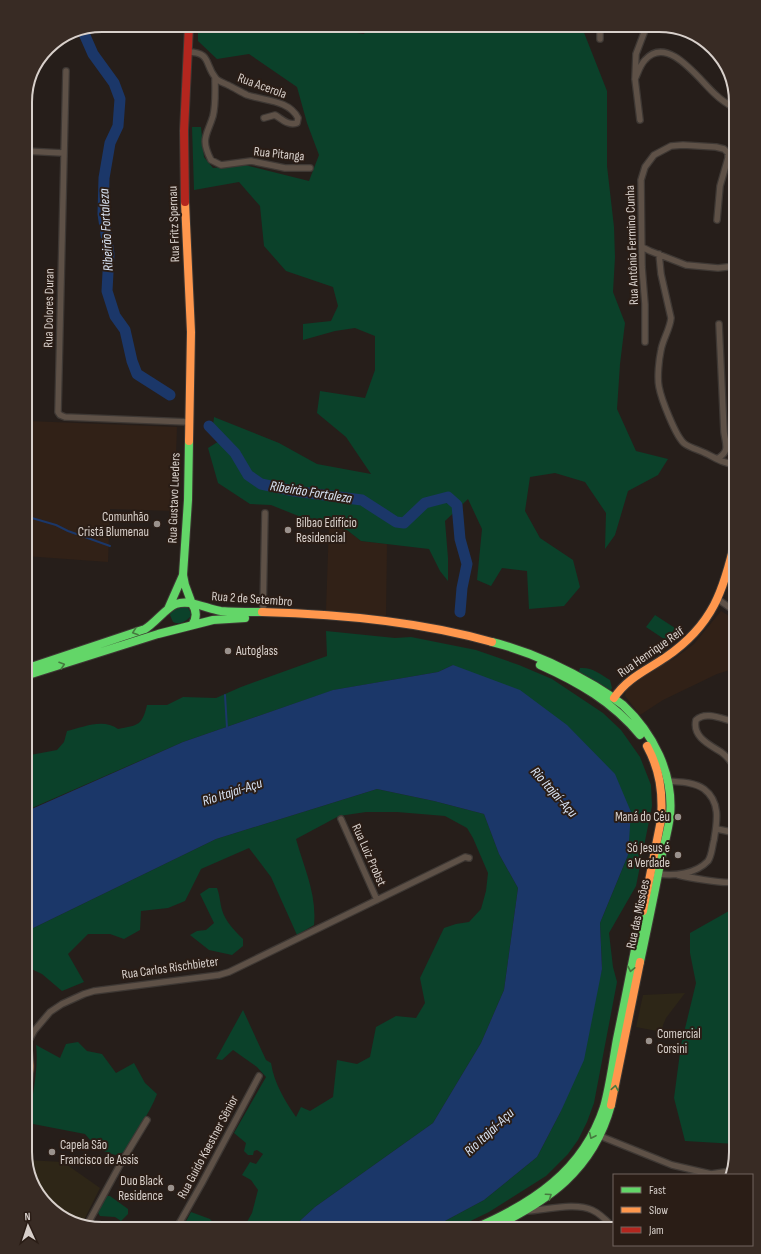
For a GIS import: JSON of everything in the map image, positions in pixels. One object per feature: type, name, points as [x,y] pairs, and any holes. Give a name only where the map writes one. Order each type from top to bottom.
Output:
[{"type":"main road","name":"Rua Fritz Spernau","points":[[189,32],[184,131],[185,209],[191,332],[189,422]]},
{"type":"main road","name":"Rua Gustavo Lueders","points":[[189,422],[188,500],[183,575],[192,604]]},
{"type":"main road","name":"Rua Henrique Reif","points":[[612,701],[621,686],[634,675],[665,658],[693,637],[714,610],[719,600],[729,569]]},
{"type":"main road","name":"Rua Gustavo Lueders","points":[[166,611],[177,591],[183,575]]},
{"type":"main road","name":"Rua 2 de Setembro","points":[[32,667],[145,629],[155,623],[166,611],[178,603],[192,604],[219,610],[309,614],[427,626],[468,638]]},
{"type":"main road","points":[[192,604],[196,613],[196,620],[192,625]]},
{"type":"main road","points":[[166,611],[165,616],[168,625]]},
{"type":"main road","name":"Rua 2 de Setembro","points":[[32,674],[168,625],[192,625],[229,618],[263,617],[323,621],[405,629],[468,638]]},
{"type":"main road","name":"Rua das Missões","points":[[468,638],[487,639],[557,665],[570,675],[632,714],[647,734],[661,758],[668,781],[670,816],[612,1106],[600,1136],[588,1157],[568,1180],[550,1195],[524,1212],[504,1222]]},
{"type":"main road","name":"Rua das Missões","points":[[488,1222],[520,1205],[545,1189],[577,1160],[588,1144],[604,1106],[663,805],[663,792],[660,776],[650,752],[634,727],[612,701]]},
{"type":"street","points":[[600,32],[600,39]]},
{"type":"street","points":[[640,120],[635,79],[636,54],[644,32]]},
{"type":"street","points":[[188,52],[196,52],[202,56],[208,63],[215,78]]},
{"type":"street","points":[[635,79],[645,60],[654,54],[665,52],[677,57],[716,96],[729,104]]},
{"type":"street","name":"Rua Dolores Duran","points":[[66,71],[58,412],[60,416],[65,417],[189,422]]},
{"type":"street","name":"Rua Acerola","points":[[215,78],[247,95],[280,103],[291,108],[298,118],[297,123],[294,124],[289,124],[275,115],[264,118]]},
{"type":"street","name":"Rua Pitanga","points":[[215,78],[213,114],[204,144],[211,160],[221,165],[251,162],[285,168],[310,168]]},
{"type":"street","name":"Rua Antônio Fermino Cunha","points":[[644,342],[645,304],[642,266],[641,180],[644,166],[654,155],[671,146],[683,145],[716,147],[724,149],[728,153],[728,158],[720,186],[717,220]]},
{"type":"street","points":[[32,151],[63,153]]},
{"type":"street","points":[[642,247],[686,265],[718,268],[729,265]]},
{"type":"street","points":[[659,254],[661,274],[671,318],[670,325],[660,351],[658,385],[662,400],[668,411],[673,427],[684,444],[729,464]]},
{"type":"street","points":[[717,459],[724,454],[727,448],[724,432],[719,324]]},
{"type":"street","points":[[263,612],[265,513]]},
{"type":"street","points":[[719,600],[729,607]]},
{"type":"street","points":[[729,720],[703,715],[696,720],[694,726],[695,730],[705,742],[722,752],[729,760]]},
{"type":"street","points":[[668,781],[697,785],[704,788],[710,795],[716,807],[718,816],[717,829],[708,860],[701,866],[678,875]]},
{"type":"street","name":"Rua Luiz Probst","points":[[342,819],[377,900]]},
{"type":"street","points":[[717,829],[729,832]]},
{"type":"street","name":"Rua Carlos Rischbieter","points":[[32,1034],[50,1012],[73,998],[94,991],[213,976],[229,972],[465,857],[469,858]]},
{"type":"street","points":[[659,874],[678,875],[724,883],[729,882]]},
{"type":"street","name":"Rua Guido Kaestner Sênior","points":[[180,1222],[259,1076]]},
{"type":"street","points":[[90,1221],[121,1163],[147,1120]]},
{"type":"street","points":[[600,1136],[672,1165],[711,1174],[726,1172]]},
{"type":"street","points":[[524,1212],[569,1207],[591,1209],[608,1222]]},
{"type":"shaded area","points":[[32,421],[177,427],[174,511],[110,509],[108,562],[32,557]]},
{"type":"shaded area","points":[[329,525],[347,530],[361,541],[387,544],[386,616],[326,610]]},
{"type":"shaded area","points":[[721,611],[729,616],[729,670],[717,674],[663,700],[640,715],[625,696],[626,685],[675,658],[694,644]]},
{"type":"shaded area","points":[[685,993],[666,1018],[662,1032],[636,1027],[643,995]]},
{"type":"shaded area","points":[[33,1160],[63,1162],[100,1188],[84,1220],[71,1215],[56,1205],[44,1191],[34,1170]]},
{"type":"green space","points":[[198,32],[350,32],[364,34],[365,32],[584,32],[607,91],[607,166],[614,227],[615,257],[613,292],[625,323],[617,409],[636,451],[668,459],[658,475],[628,491],[615,535],[605,549],[606,513],[585,482],[555,473],[530,477],[525,511],[540,538],[573,560],[580,587],[564,606],[529,609],[527,571],[502,568],[491,586],[477,580],[482,529],[468,499],[445,521],[448,581],[440,571],[429,549],[361,541],[347,530],[306,519],[271,505],[250,504],[218,483],[208,448],[224,438],[213,426],[214,417],[279,443],[317,464],[371,474],[346,437],[317,413],[320,391],[365,398],[375,370],[375,336],[355,328],[335,331],[303,340],[303,324],[331,321],[338,306],[333,287],[286,271],[264,246],[260,206],[239,182],[194,190],[192,127],[201,127],[204,157],[213,168],[245,165],[309,181],[319,155],[307,123],[297,87],[249,54],[217,59],[198,41]]},
{"type":"green space","points":[[183,606],[188,608],[191,613],[190,617],[182,622],[173,622],[170,615],[171,613],[178,607]]},
{"type":"green space","points":[[655,615],[675,628],[667,641],[646,627]]},
{"type":"green space","points":[[326,631],[395,638],[411,637],[476,650],[519,665],[552,679],[603,713],[621,730],[640,757],[651,785],[652,806],[636,886],[609,933],[613,967],[617,982],[594,1103],[587,1122],[578,1140],[568,1154],[546,1176],[489,1212],[468,1222],[443,1222],[484,1200],[537,1157],[561,1111],[602,969],[600,923],[628,855],[453,665],[438,672],[334,690],[183,742],[32,808],[32,755],[57,750],[64,742],[67,731],[93,724],[106,724],[118,729],[130,727],[141,721],[147,705],[167,705],[183,697],[216,698],[241,687],[327,656]]},
{"type":"green space","points":[[580,668],[592,670],[610,680],[612,688],[610,692],[578,674]]},
{"type":"green space","points":[[377,789],[434,801],[484,814],[499,854],[518,888],[504,990],[481,1043],[433,1123],[315,1207],[299,1222],[247,1222],[252,1213],[258,1190],[251,1180],[242,1175],[250,1162],[256,1164],[263,1154],[257,1150],[254,1151],[253,1155],[248,1155],[244,1151],[246,1143],[234,1133],[266,1077],[257,1067],[233,1050],[222,1060],[216,1059],[243,1010],[266,1060],[271,1063],[280,1092],[296,1117],[301,1107],[310,1111],[333,1097],[337,1060],[357,1064],[370,1057],[376,1027],[396,1016],[416,1018],[425,1003],[420,978],[444,928],[469,922],[481,909],[486,891],[488,873],[473,838],[467,828],[445,816],[397,812],[366,812],[339,816],[296,839],[314,903],[314,925],[297,935],[271,877],[249,848],[201,869],[185,901],[168,908],[141,911],[140,930],[124,939],[110,934],[88,934],[68,954],[84,982],[62,991],[42,974],[32,969],[32,929],[216,839]]},
{"type":"green space","points":[[209,888],[217,888],[225,918],[243,939],[243,946],[232,955],[209,950],[190,935],[197,931],[206,930],[214,923],[200,894]]},
{"type":"green space","points":[[729,911],[729,1144],[685,1141],[674,1098],[681,1045],[696,983],[690,953],[690,933]]},
{"type":"green space","points":[[78,1042],[87,1051],[102,1054],[116,1073],[134,1063],[145,1083],[157,1094],[146,1117],[124,1152],[115,1155],[98,1149],[85,1134],[32,1124],[32,1100],[37,1064],[36,1045],[60,1058],[66,1044]]},
{"type":"green space","points":[[106,1196],[110,1196],[128,1209],[128,1214],[121,1221],[115,1217],[100,1216],[97,1211]]},
{"type":"green space","points":[[191,1212],[210,1219],[213,1222],[186,1222]]},
{"type":"water","name":"Rio Itajaí-Açu","points":[[453,665],[520,690],[567,725],[615,774],[631,812],[628,855],[600,923],[602,969],[584,1060],[561,1111],[537,1157],[484,1200],[443,1222],[299,1222],[315,1207],[433,1123],[481,1043],[504,990],[518,888],[499,854],[484,814],[434,801],[377,789],[216,839],[32,929],[32,809],[183,742],[333,690],[438,672]]},
{"type":"waterway","name":"Ribeirão Fortaleza","points":[[84,34],[93,54],[114,83],[120,99],[118,126],[110,143],[104,178],[103,214],[109,254],[107,291],[115,316],[125,330],[132,361],[137,374],[170,395]]},
{"type":"waterway","name":"Ribeirão Fortaleza","points":[[209,426],[235,453],[248,475],[261,484],[294,491],[362,500],[396,522],[404,523],[425,503],[448,497],[457,505],[460,539],[467,564],[462,588],[460,612]]},
{"type":"waterway","points":[[32,518],[56,525],[68,531],[110,546]]},
{"type":"waterway","points":[[225,695],[227,728]]},
{"type":"traffic: fast","points":[[189,441],[188,500],[183,575],[192,604]]},
{"type":"traffic: fast","points":[[168,609],[183,575]]},
{"type":"traffic: fast","points":[[32,667],[145,629],[169,608],[176,604],[193,603],[221,611],[262,612]]},
{"type":"traffic: fast","points":[[192,604],[196,614],[192,625]]},
{"type":"traffic: fast","points":[[32,674],[158,634],[213,620],[245,618]]},
{"type":"traffic: fast","points":[[492,642],[545,660],[583,679],[609,695],[623,705],[634,716],[644,728],[659,755],[669,785],[670,816],[640,962]]},
{"type":"traffic: fast","points":[[540,665],[568,678],[607,703],[630,723],[640,735]]},
{"type":"traffic: fast","points":[[488,1222],[535,1196],[553,1183],[583,1150],[595,1130],[604,1107],[608,1091],[643,911]]},
{"type":"traffic: fast","points":[[503,1222],[549,1195],[566,1181],[580,1166],[593,1148],[603,1128],[611,1105]]},
{"type":"traffic: slow","points":[[185,202],[191,332],[189,441]]},
{"type":"traffic: slow","points":[[614,698],[631,680],[666,657],[682,645],[695,632],[706,619],[714,605],[721,590],[729,565]]},
{"type":"traffic: slow","points":[[262,612],[378,620],[436,629],[492,642]]},
{"type":"traffic: slow","points":[[643,911],[662,810],[658,773],[647,746]]},
{"type":"traffic: slow","points":[[611,1105],[640,962]]},
{"type":"traffic: jam","points":[[185,202],[184,131],[189,32]]},
{"type":"place","name":"Comunhão Cristã Blumenau","points":[[157,524]]},
{"type":"place","name":"Bilbao Edifício Residencial","points":[[288,530]]},
{"type":"place","name":"Autoglass","points":[[228,651]]},
{"type":"place","name":"Maná do Céu","points":[[678,817]]},
{"type":"place","name":"Só Jesus é a Verdade","points":[[678,855]]},
{"type":"place","name":"Comercial Corsini","points":[[649,1041]]},
{"type":"place","name":"Capela São Francisco de Assis","points":[[52,1152]]},
{"type":"place","name":"Duo Black Residence","points":[[171,1188]]}]
